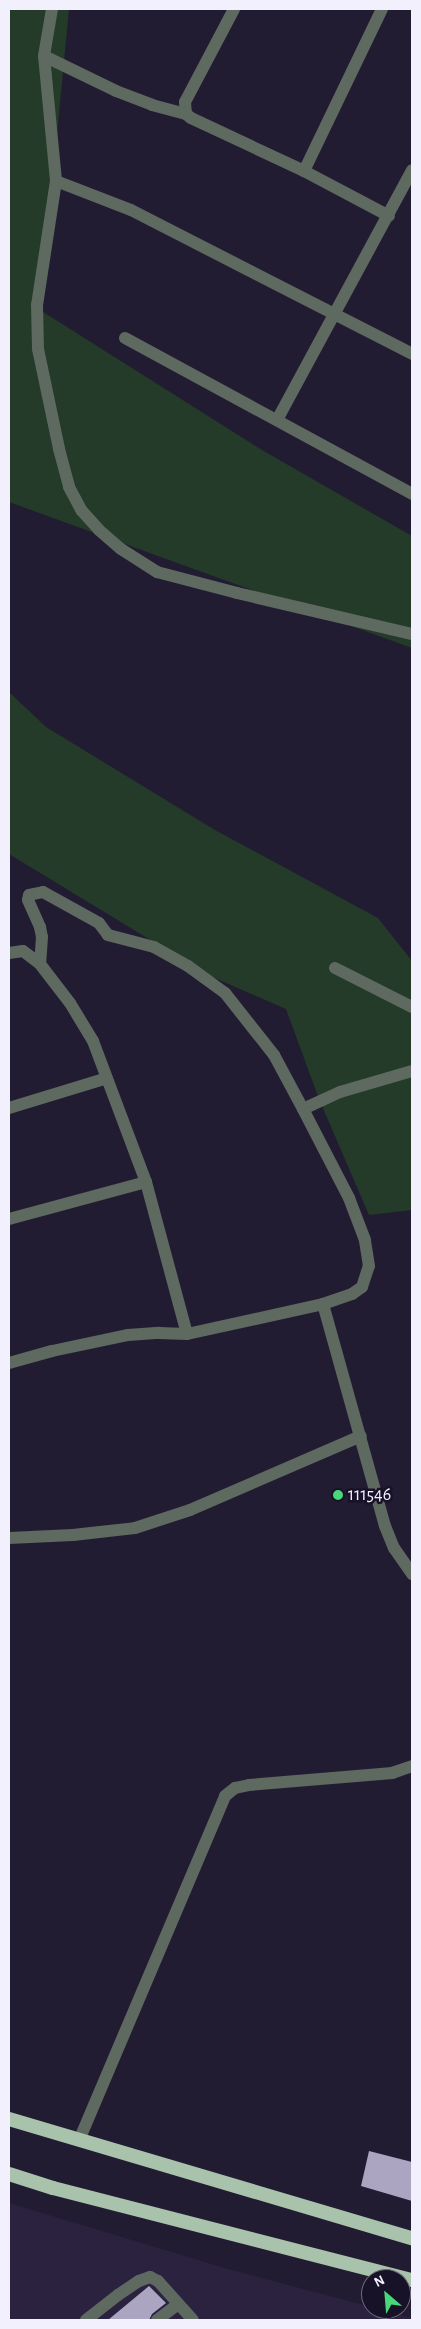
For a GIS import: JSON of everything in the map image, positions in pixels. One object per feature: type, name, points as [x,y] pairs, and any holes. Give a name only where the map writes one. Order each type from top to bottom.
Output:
[{"type":"highway","points":[[9,2118],[412,2238]]},
{"type":"highway","points":[[9,2174],[62,2190],[412,2280]]},
{"type":"street","points":[[52,9],[44,56],[56,182],[37,305],[38,349],[59,449],[70,487],[82,511],[99,530],[121,549],[157,572],[412,634]]},
{"type":"street","points":[[186,114],[186,102],[234,9]]},
{"type":"street","points":[[304,171],[382,9]]},
{"type":"street","points":[[44,56],[116,91],[152,105],[186,114],[190,118],[304,171],[389,216]]},
{"type":"street","points":[[278,420],[412,170]]},
{"type":"street","points":[[56,182],[131,210],[412,354]]},
{"type":"street","points":[[125,338],[212,387],[278,420],[412,494]]},
{"type":"street","points":[[9,1363],[52,1351],[128,1335],[187,1334],[323,1304],[352,1294],[362,1287],[369,1266],[365,1240],[349,1198],[303,1109],[274,1055],[224,993],[188,966],[154,947],[108,934],[99,923],[43,892],[29,895],[28,900],[40,927],[42,937],[40,964]]},
{"type":"street","points":[[9,953],[23,951],[40,964],[70,1003],[93,1041],[146,1182],[187,1334]]},
{"type":"street","points":[[335,968],[412,1007]]},
{"type":"street","points":[[303,1109],[340,1092],[412,1071]]},
{"type":"street","points":[[9,1108],[107,1078]]},
{"type":"street","points":[[9,1218],[146,1182]]},
{"type":"street","points":[[323,1304],[385,1526],[394,1548],[412,1574]]},
{"type":"street","points":[[9,1538],[73,1535],[135,1528],[190,1510],[361,1436]]},
{"type":"street","points":[[80,2138],[225,1796],[235,1788],[249,1784],[392,1772],[412,1766]]},
{"type":"street","points":[[86,2320],[118,2294],[150,2277],[158,2281],[193,2320]]},
{"type":"street","points":[[157,2320],[178,2304]]},
{"type":"shaded area","points":[[9,2203],[228,2269],[361,2304],[361,2319],[412,2318],[412,2320],[9,2320]]},
{"type":"green space","points":[[9,9],[69,9],[40,310],[262,450],[412,536],[412,648],[9,502]]},
{"type":"green space","points":[[9,692],[46,727],[215,830],[378,918],[412,961],[412,1210],[369,1215],[319,1099],[286,1009],[208,975],[9,854]]},
{"type":"building","points":[[369,2151],[412,2162],[412,2201],[361,2186]]},
{"type":"building","points":[[149,2286],[166,2303],[152,2314],[149,2320],[108,2320]]},
{"type":"place","name":"111546","points":[[338,1495]]}]
